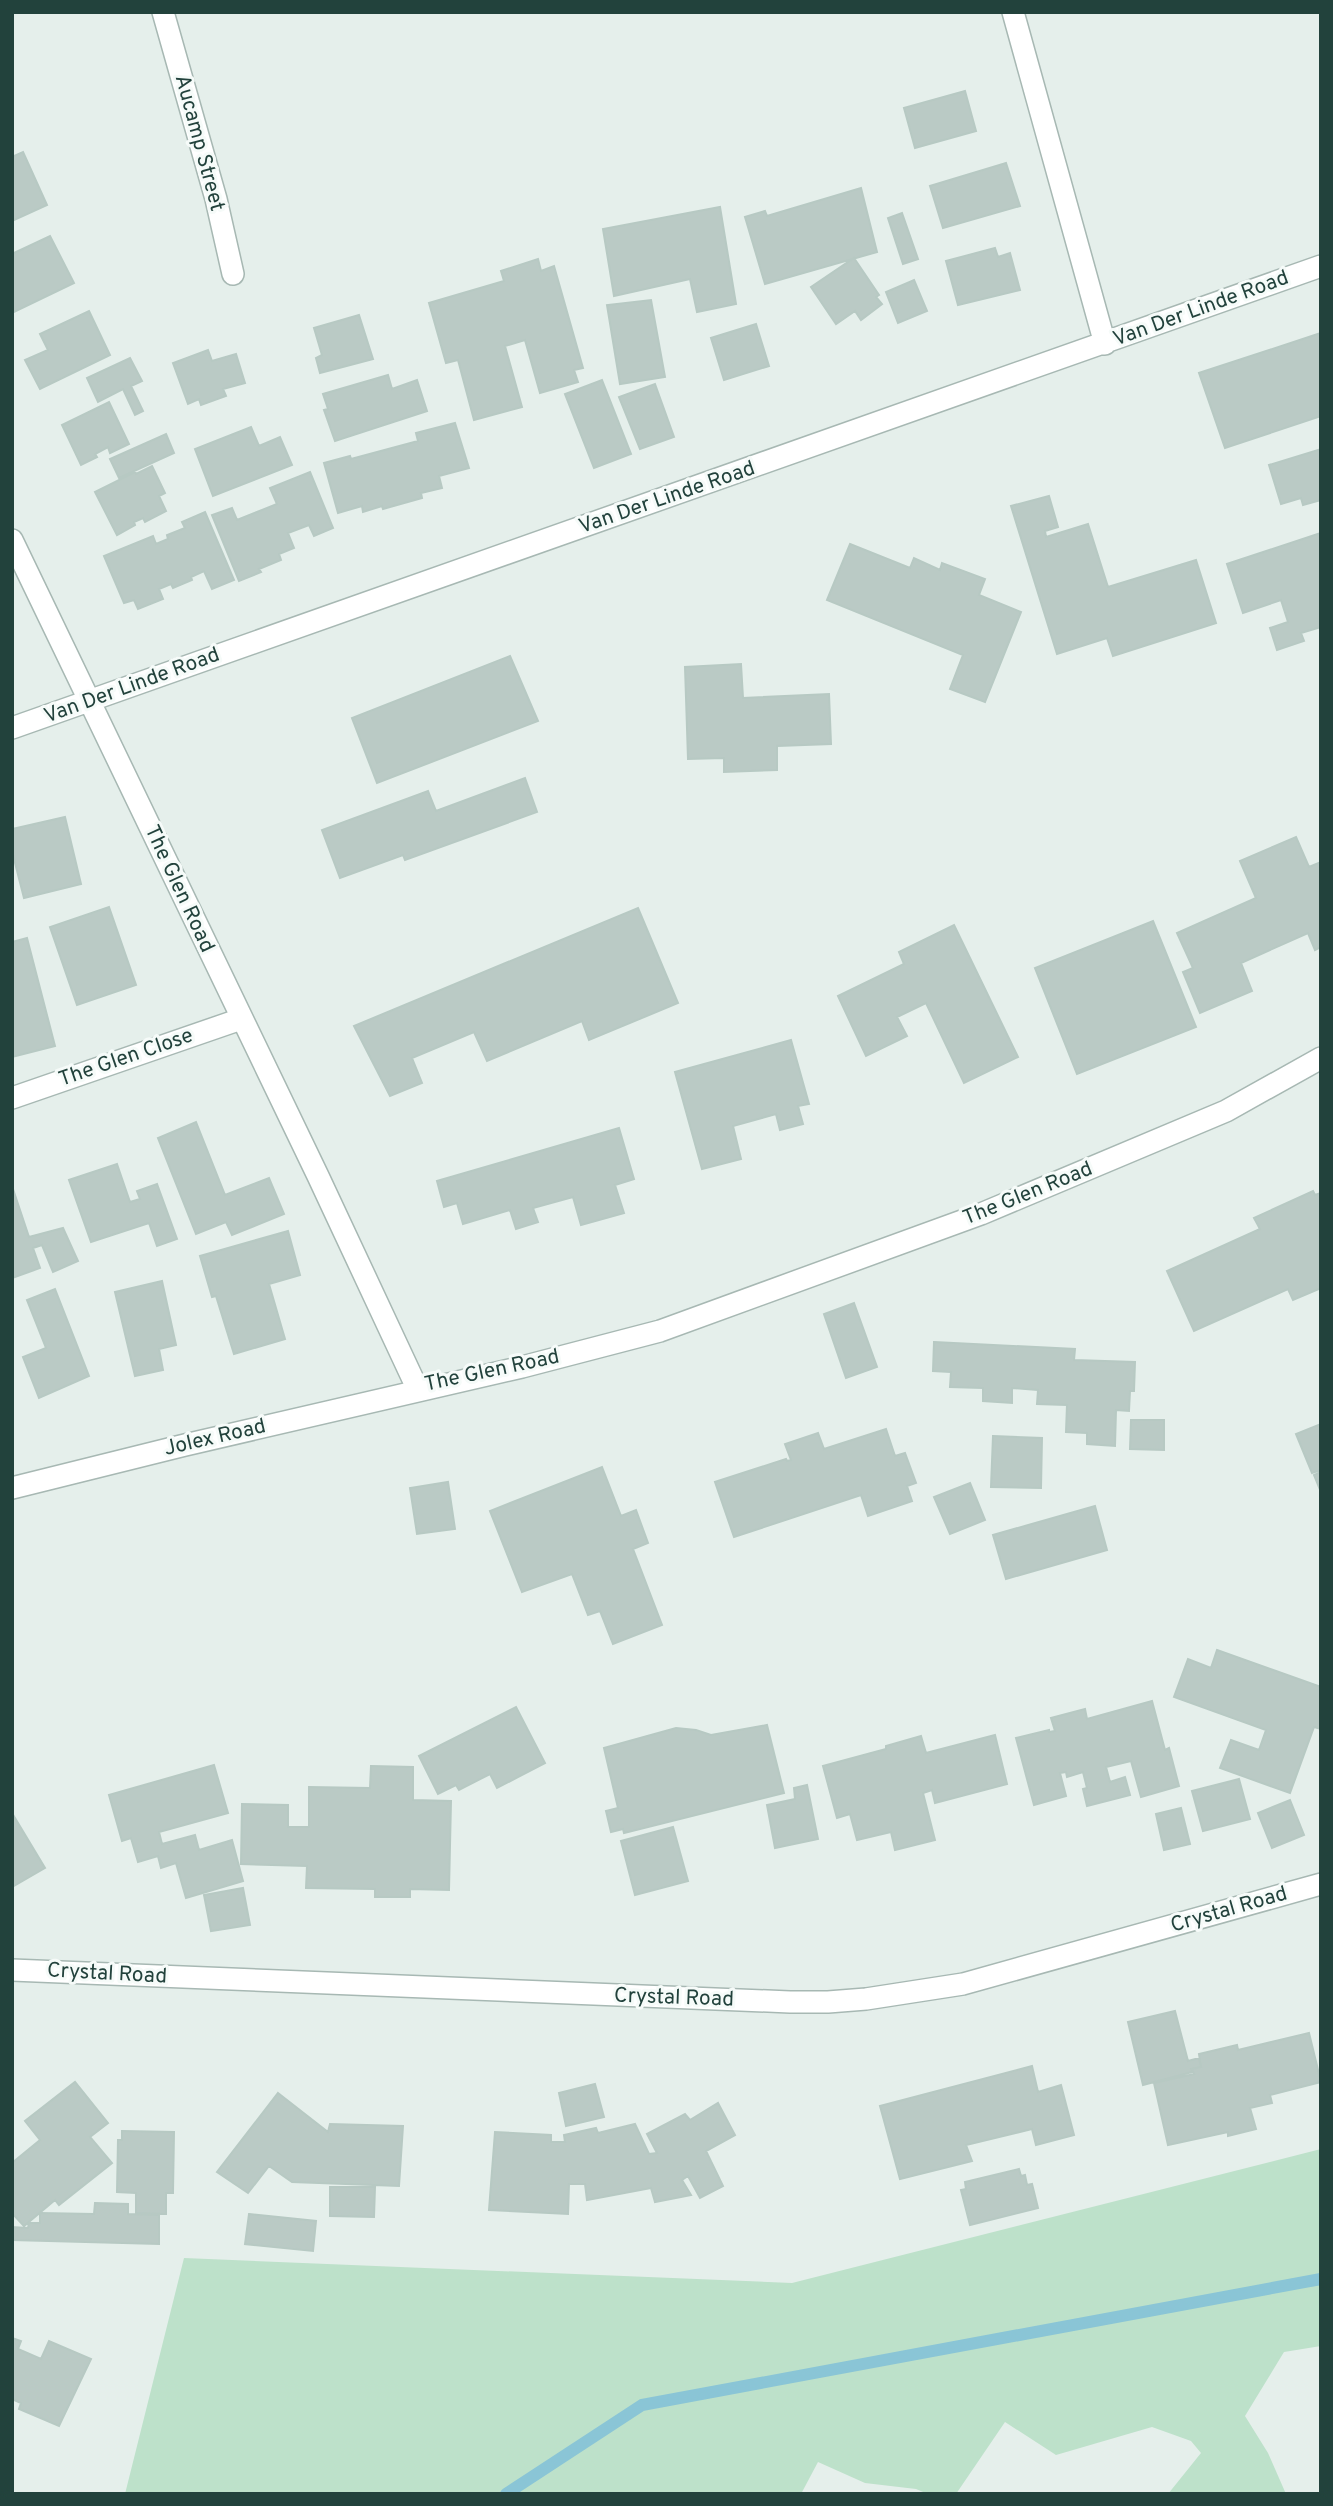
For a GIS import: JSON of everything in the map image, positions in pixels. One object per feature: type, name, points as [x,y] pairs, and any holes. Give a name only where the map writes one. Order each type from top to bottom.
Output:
[{"type":"street","name":"Aucamp Street","points":[[163,12],[216,199],[233,274]]},
{"type":"street","points":[[1013,12],[1105,344]]},
{"type":"street","name":"Van Der Linde Road","points":[[12,728],[1321,266]]},
{"type":"street","name":"The Glen Road","points":[[12,540],[418,1390],[522,1367],[660,1331],[981,1214],[1226,1111],[1321,1058]]},
{"type":"street","name":"The Glen Close","points":[[12,1098],[241,1019]]},
{"type":"street","name":"Jolex Road","points":[[12,1488],[418,1390]]},
{"type":"street","name":"Crystal Road","points":[[12,1970],[828,2002],[915,1993],[963,1984],[1321,1884]]},
{"type":"green space","points":[[1321,2149],[1321,2346],[1284,2352],[1245,2416],[1268,2453],[1286,2494],[1168,2494],[1201,2453],[1191,2441],[1152,2427],[1056,2455],[1005,2422],[956,2494],[928,2494],[916,2489],[865,2483],[818,2462],[801,2494],[125,2494],[184,2258],[792,2283]]},
{"type":"building","points":[[965,91],[976,131],[915,148],[904,108]]},
{"type":"building","points":[[23,152],[47,205],[12,221],[12,157]]},
{"type":"building","points":[[1006,163],[1020,206],[943,228],[930,186]]},
{"type":"building","points":[[861,188],[877,252],[765,284],[745,217],[765,211],[767,216]]},
{"type":"building","points":[[720,207],[736,304],[697,312],[690,279],[614,296],[603,229]]},
{"type":"building","points":[[902,213],[918,259],[903,264],[888,218]]},
{"type":"building","points":[[50,236],[74,283],[12,313],[12,254]]},
{"type":"building","points":[[995,248],[998,257],[1010,253],[1020,290],[958,305],[946,261]]},
{"type":"building","points":[[854,258],[879,295],[876,297],[882,304],[861,320],[855,311],[836,324],[811,287]]},
{"type":"building","points":[[538,259],[541,271],[554,266],[583,368],[574,370],[578,382],[540,393],[525,340],[505,346],[522,407],[474,420],[458,360],[446,363],[429,303],[504,281],[501,271]]},
{"type":"building","points":[[914,280],[927,311],[898,323],[886,292]]},
{"type":"building","points":[[651,300],[665,377],[620,384],[607,305]]},
{"type":"building","points":[[89,311],[110,355],[40,389],[25,360],[48,350],[40,334]]},
{"type":"building","points":[[359,315],[373,359],[320,373],[316,358],[322,355],[314,328]]},
{"type":"building","points":[[756,324],[769,366],[724,380],[711,338]]},
{"type":"building","points":[[1321,333],[1321,416],[1225,448],[1199,373]]},
{"type":"building","points":[[208,350],[212,361],[236,354],[245,383],[223,389],[226,396],[201,405],[199,399],[188,404],[173,363]]},
{"type":"building","points":[[130,358],[142,381],[131,386],[143,411],[135,415],[123,389],[98,402],[87,378]]},
{"type":"building","points":[[388,375],[392,389],[417,380],[427,411],[335,441],[324,410],[328,409],[323,394]]},
{"type":"building","points":[[602,380],[631,454],[594,468],[565,394]]},
{"type":"building","points":[[655,384],[674,437],[640,449],[619,397]]},
{"type":"building","points":[[109,402],[129,444],[110,453],[108,447],[95,454],[97,457],[81,465],[62,425]]},
{"type":"building","points":[[455,423],[469,468],[439,476],[442,488],[421,493],[422,498],[383,509],[382,506],[363,512],[362,506],[338,513],[324,463],[350,456],[351,459],[418,441],[416,433]]},
{"type":"building","points":[[251,427],[259,446],[280,437],[292,465],[213,496],[195,449]]},
{"type":"building","points":[[166,434],[174,453],[119,478],[110,459]]},
{"type":"building","points":[[1321,449],[1321,500],[1303,505],[1301,498],[1281,504],[1269,465]]},
{"type":"building","points":[[152,466],[165,493],[159,496],[166,511],[145,522],[143,518],[134,522],[135,525],[117,535],[95,492]]},
{"type":"building","points":[[310,472],[333,528],[314,536],[309,525],[288,533],[294,548],[279,554],[281,560],[259,569],[261,572],[239,581],[212,515],[232,508],[237,520],[277,504],[270,488]]},
{"type":"building","points":[[1049,496],[1058,527],[1045,531],[1046,537],[1088,524],[1108,587],[1196,560],[1216,623],[1113,656],[1107,638],[1057,654],[1011,506]]},
{"type":"building","points":[[205,512],[234,580],[212,589],[204,571],[191,577],[192,580],[173,588],[171,584],[159,589],[163,599],[138,609],[134,600],[124,603],[104,556],[153,536],[156,544],[168,539],[167,535],[185,528],[182,522]]},
{"type":"building","points":[[1321,533],[1321,627],[1301,633],[1304,641],[1277,650],[1270,628],[1288,622],[1281,600],[1243,613],[1227,564]]},
{"type":"building","points":[[850,544],[910,568],[914,558],[940,570],[942,563],[985,579],[979,595],[1021,612],[985,702],[950,689],[963,655],[827,600]]},
{"type":"building","points":[[510,656],[538,721],[377,783],[352,718]]},
{"type":"building","points":[[741,664],[743,698],[829,694],[831,744],[777,746],[777,770],[724,772],[724,758],[688,759],[685,667]]},
{"type":"building","points":[[525,778],[537,812],[405,860],[403,855],[340,878],[322,830],[428,791],[436,811]]},
{"type":"building","points":[[65,817],[81,884],[24,898],[12,851],[12,829]]},
{"type":"building","points":[[1296,837],[1309,867],[1321,862],[1321,947],[1315,950],[1308,933],[1241,963],[1252,991],[1200,1013],[1183,972],[1193,968],[1177,933],[1256,898],[1240,861]]},
{"type":"building","points":[[109,907],[136,985],[77,1005],[50,927]]},
{"type":"building","points":[[638,908],[678,1003],[589,1040],[582,1021],[487,1061],[474,1032],[412,1058],[422,1083],[390,1096],[354,1026]]},
{"type":"building","points":[[1153,921],[1196,1027],[1077,1074],[1035,968]]},
{"type":"building","points":[[954,925],[1018,1057],[964,1083],[926,1003],[897,1017],[907,1036],[866,1056],[838,996],[904,964],[899,952]]},
{"type":"building","points":[[27,938],[55,1046],[12,1057],[12,942]]},
{"type":"building","points":[[791,1040],[809,1104],[798,1106],[803,1124],[780,1130],[776,1114],[733,1126],[741,1159],[702,1169],[675,1072]]},
{"type":"building","points":[[196,1122],[225,1195],[269,1178],[284,1214],[232,1235],[226,1222],[196,1234],[158,1138]]},
{"type":"building","points":[[619,1128],[634,1179],[615,1185],[624,1213],[581,1225],[573,1197],[533,1208],[538,1222],[516,1229],[510,1210],[463,1224],[457,1203],[444,1207],[437,1181]]},
{"type":"building","points":[[117,1164],[130,1202],[140,1199],[137,1191],[157,1184],[177,1239],[157,1246],[149,1223],[91,1242],[69,1180]]},
{"type":"building","points":[[12,1186],[29,1237],[63,1228],[78,1261],[53,1272],[42,1245],[33,1248],[40,1268],[12,1278]]},
{"type":"building","points":[[1313,1191],[1315,1195],[1321,1193],[1321,1288],[1293,1300],[1288,1289],[1194,1331],[1167,1271],[1260,1229],[1254,1218]]},
{"type":"building","points":[[288,1231],[300,1275],[269,1284],[285,1339],[234,1354],[216,1296],[212,1297],[200,1256]]},
{"type":"building","points":[[162,1281],[176,1345],[159,1349],[163,1370],[135,1376],[115,1292]]},
{"type":"building","points":[[55,1289],[89,1376],[39,1398],[23,1357],[46,1348],[27,1300]]},
{"type":"building","points":[[854,1303],[877,1367],[846,1378],[824,1314]]},
{"type":"building","points":[[934,1342],[1075,1349],[1074,1360],[1135,1362],[1134,1391],[1130,1391],[1129,1411],[1116,1410],[1115,1446],[1087,1444],[1087,1433],[1066,1432],[1067,1405],[1037,1404],[1038,1390],[1012,1388],[1012,1403],[983,1401],[983,1388],[950,1387],[951,1372],[933,1371]]},
{"type":"building","points":[[1131,1420],[1164,1420],[1164,1450],[1130,1449]]},
{"type":"building","points":[[1321,1424],[1321,1470],[1312,1473],[1296,1434]]},
{"type":"building","points":[[886,1429],[895,1456],[905,1453],[916,1483],[907,1486],[912,1501],[868,1516],[861,1495],[734,1537],[715,1482],[786,1459],[791,1460],[785,1444],[818,1433],[824,1449]]},
{"type":"building","points":[[993,1436],[1042,1438],[1041,1488],[991,1487]]},
{"type":"building","points":[[602,1467],[621,1516],[636,1510],[648,1543],[633,1549],[662,1625],[613,1644],[600,1611],[588,1615],[572,1574],[522,1592],[490,1511]]},
{"type":"building","points":[[1321,1472],[1321,1492],[1314,1475]]},
{"type":"building","points":[[448,1482],[455,1529],[417,1534],[410,1488]]},
{"type":"building","points":[[970,1483],[985,1520],[950,1534],[934,1497]]},
{"type":"building","points":[[1095,1506],[1107,1550],[1006,1579],[993,1535]]},
{"type":"building","points":[[1217,1650],[1321,1687],[1321,1729],[1314,1727],[1290,1793],[1220,1768],[1231,1740],[1259,1750],[1266,1730],[1174,1697],[1188,1659],[1211,1668]]},
{"type":"building","points":[[1152,1701],[1165,1750],[1169,1748],[1179,1786],[1141,1797],[1131,1761],[1106,1767],[1110,1782],[1125,1777],[1130,1795],[1087,1806],[1083,1789],[1087,1788],[1083,1772],[1067,1777],[1066,1772],[1060,1773],[1066,1796],[1034,1805],[1016,1738],[1055,1731],[1051,1718],[1085,1709],[1087,1719]]},
{"type":"building","points":[[516,1707],[545,1763],[497,1788],[490,1774],[459,1790],[456,1785],[438,1794],[419,1756]]},
{"type":"building","points":[[767,1725],[784,1793],[624,1833],[623,1829],[611,1832],[606,1811],[618,1808],[604,1748],[676,1728],[711,1735]]},
{"type":"building","points":[[995,1735],[1007,1784],[935,1803],[932,1790],[923,1793],[935,1840],[895,1850],[891,1832],[857,1840],[850,1814],[837,1818],[823,1766],[886,1749],[886,1746],[921,1736],[926,1753]]},
{"type":"building","points":[[214,1765],[228,1813],[159,1832],[162,1844],[195,1835],[199,1850],[232,1840],[243,1881],[186,1898],[176,1863],[161,1868],[158,1856],[138,1862],[131,1838],[122,1841],[109,1795]]},
{"type":"building","points":[[371,1766],[413,1767],[413,1800],[451,1801],[449,1890],[410,1889],[410,1897],[375,1897],[375,1889],[306,1888],[307,1866],[241,1864],[242,1804],[288,1805],[288,1827],[309,1827],[309,1787],[370,1788]]},
{"type":"building","points":[[1239,1779],[1250,1819],[1203,1831],[1192,1791]]},
{"type":"building","points":[[807,1785],[818,1839],[775,1848],[767,1805],[795,1799],[794,1788]]},
{"type":"building","points":[[1290,1800],[1304,1835],[1272,1848],[1258,1813]]},
{"type":"building","points":[[1181,1808],[1190,1844],[1164,1850],[1156,1814]]},
{"type":"building","points":[[12,1813],[45,1868],[12,1887]]},
{"type":"building","points":[[673,1827],[688,1881],[635,1895],[621,1841]]},
{"type":"building","points":[[243,1888],[250,1925],[211,1931],[204,1895]]},
{"type":"building","points":[[1175,2011],[1188,2061],[1199,2058],[1201,2067],[1191,2069],[1192,2072],[1143,2085],[1128,2022]]},
{"type":"building","points":[[1309,2033],[1321,2082],[1270,2095],[1272,2103],[1250,2108],[1256,2129],[1168,2145],[1154,2083],[1194,2074],[1192,2069],[1201,2067],[1199,2054],[1237,2045],[1238,2050]]},
{"type":"building","points":[[1032,2066],[1038,2092],[1061,2085],[1074,2135],[1036,2145],[1032,2129],[966,2145],[972,2161],[900,2179],[880,2106]]},
{"type":"building","points":[[75,2082],[108,2123],[90,2137],[112,2163],[59,2205],[55,2200],[24,2226],[12,2213],[12,2163],[40,2140],[25,2121]]},
{"type":"building","points":[[595,2084],[604,2117],[566,2126],[559,2093]]},
{"type":"building","points":[[278,2093],[328,2132],[330,2124],[403,2126],[399,2186],[292,2182],[269,2166],[248,2193],[217,2172]]},
{"type":"building","points":[[718,2103],[735,2135],[706,2151],[723,2186],[700,2198],[688,2176],[682,2180],[691,2195],[655,2202],[651,2188],[587,2200],[585,2184],[569,2184],[568,2214],[489,2210],[495,2132],[551,2135],[551,2142],[565,2142],[564,2135],[596,2128],[598,2133],[635,2124],[649,2154],[657,2153],[647,2134],[685,2114],[690,2120]]},
{"type":"building","points":[[122,2131],[174,2132],[173,2193],[166,2193],[166,2214],[136,2213],[136,2193],[117,2192],[118,2140],[122,2140]]},
{"type":"building","points":[[1019,2169],[1021,2176],[1025,2175],[1027,2185],[1032,2184],[1038,2208],[970,2225],[961,2190],[966,2189],[965,2182]]},
{"type":"building","points":[[330,2187],[375,2187],[374,2217],[330,2216]]},
{"type":"building","points":[[95,2203],[128,2204],[128,2214],[159,2215],[159,2244],[12,2240],[12,2227],[28,2228],[29,2223],[40,2223],[40,2213],[94,2214]]},
{"type":"building","points":[[249,2214],[316,2221],[313,2251],[245,2244]]},
{"type":"building","points":[[12,2338],[21,2341],[18,2349],[41,2359],[49,2341],[91,2359],[59,2426],[19,2409],[21,2403],[12,2399]]},
{"type":"waterway","points":[[506,2494],[642,2405],[1321,2279]]}]
